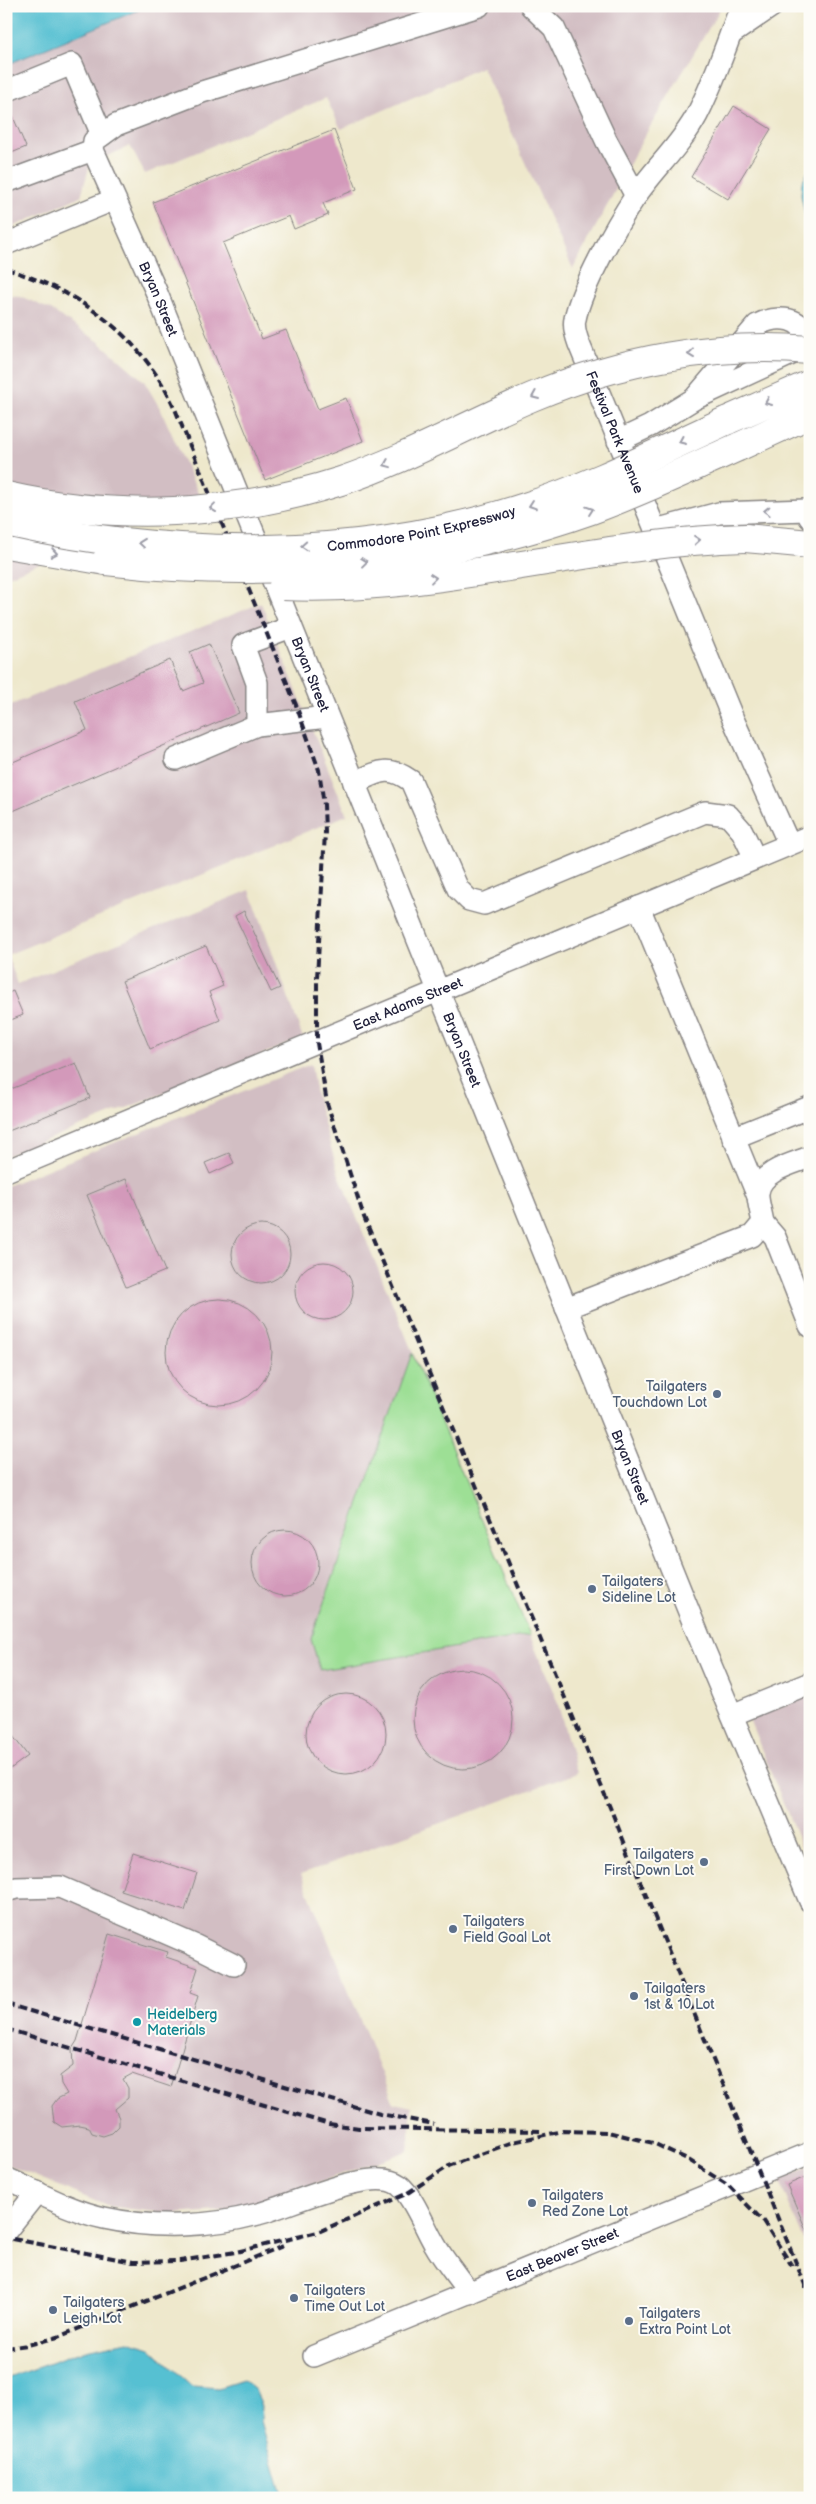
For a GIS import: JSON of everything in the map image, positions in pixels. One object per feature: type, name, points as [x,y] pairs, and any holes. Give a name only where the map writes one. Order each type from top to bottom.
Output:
[{"type":"highway","points":[[6,496],[71,508],[137,512],[202,509],[268,500],[326,485],[367,471],[540,394],[620,367],[675,356],[728,350],[810,350]]},
{"type":"highway","name":"Commodore Point Expressway","points":[[6,522],[90,538],[191,547],[282,547],[397,536],[481,520],[545,500],[810,384]]},
{"type":"highway","name":"Commodore Point Expressway","points":[[106,561],[198,569],[272,569],[336,565],[435,552],[522,531],[591,510],[654,485],[810,414]]},
{"type":"highway","points":[[745,538],[810,544]]},
{"type":"highway","points":[[6,544],[249,583],[286,586],[351,585],[434,578],[654,545],[745,538],[810,539]]},
{"type":"street","points":[[6,182],[97,143],[116,125],[202,92],[478,6]]},
{"type":"street","points":[[531,6],[554,28],[606,140],[636,196]]},
{"type":"street","name":"Festival Park Avenue","points":[[741,6],[696,116],[636,196],[581,298],[574,320],[579,344],[618,440],[734,719],[789,844]]},
{"type":"street","points":[[731,34],[772,6]]},
{"type":"street","name":"Bryan Street","points":[[6,91],[72,64],[113,200],[156,291],[566,1308],[732,1716],[810,1901]]},
{"type":"street","points":[[6,244],[113,200]]},
{"type":"street","points":[[618,440],[650,426],[694,399],[800,350],[807,343],[804,331],[800,325],[787,318],[771,319],[757,324],[694,399]]},
{"type":"street","points":[[655,530],[719,513],[806,510],[810,518]]},
{"type":"street","points":[[257,725],[257,683],[243,645],[291,627]]},
{"type":"street","points":[[176,759],[257,725],[327,717]]},
{"type":"street","points":[[354,783],[378,771],[389,770],[400,772],[411,781],[458,889],[469,900],[484,904],[705,812],[728,815],[742,831],[755,858]]},
{"type":"street","name":"East Adams Street","points":[[6,1171],[810,836]]},
{"type":"street","points":[[639,907],[757,1194],[763,1223],[775,1237],[810,1326]]},
{"type":"street","points":[[733,1138],[810,1107]]},
{"type":"street","points":[[757,1194],[761,1181],[772,1172],[810,1157]]},
{"type":"street","points":[[566,1308],[752,1236],[763,1223]]},
{"type":"street","points":[[732,1716],[810,1683]]},
{"type":"street","points":[[6,1891],[16,1888],[60,1887],[196,1946],[234,1965]]},
{"type":"street","name":"East Beaver Street","points":[[314,2356],[810,2153]]},
{"type":"street","points":[[6,2178],[103,2218],[157,2225],[212,2223],[258,2214],[342,2186],[373,2178],[390,2180],[400,2186],[406,2194],[435,2246],[469,2293]]},
{"type":"street","points":[[6,2232],[37,2192]]},
{"type":"shaded area","points":[[148,6],[722,6],[644,137],[573,269],[482,67],[341,129],[326,98],[145,174],[130,146],[90,164],[81,196],[6,230],[6,65]]},
{"type":"shaded area","points":[[6,295],[20,296],[51,310],[98,341],[144,381],[161,410],[200,497],[6,577]]},
{"type":"shaded area","points":[[261,603],[347,815],[7,955],[18,984],[250,890],[303,1038],[6,1156],[6,707]]},
{"type":"shaded area","points":[[311,1064],[316,1095],[338,1172],[557,1701],[577,1773],[301,1874],[394,2103],[412,2107],[408,2151],[268,2200],[222,2211],[172,2214],[107,2206],[6,2164],[6,1186]]},
{"type":"shaded area","points":[[810,1695],[810,1868],[749,1719]]},
{"type":"shaded area","points":[[810,2166],[810,2255],[779,2180]]},
{"type":"green space","points":[[412,1353],[530,1635],[320,1670],[311,1639]]},
{"type":"water","points":[[6,6],[148,6],[6,65]]},
{"type":"water","points":[[810,168],[810,239],[801,195],[802,182]]},
{"type":"water","points":[[128,2341],[150,2348],[192,2386],[218,2388],[243,2380],[255,2390],[262,2405],[261,2421],[283,2498],[6,2498],[6,2379],[86,2350]]},
{"type":"building","points":[[8,105],[26,147],[9,154],[6,148],[6,106]]},
{"type":"building","points":[[734,106],[771,129],[728,199],[691,177]]},
{"type":"building","points":[[334,130],[357,189],[323,203],[328,215],[294,229],[289,216],[223,243],[262,339],[286,330],[318,409],[346,398],[363,441],[265,480],[153,202]]},
{"type":"building","points":[[209,644],[239,713],[6,814],[6,765],[87,730],[75,701],[170,660],[183,691],[203,683],[190,652]]},
{"type":"building","points":[[244,911],[280,988],[271,992],[235,916]]},
{"type":"building","points":[[206,946],[223,986],[209,992],[220,1020],[150,1049],[122,981]]},
{"type":"building","points":[[13,991],[23,1015],[6,1022],[6,994]]},
{"type":"building","points":[[76,1063],[90,1098],[6,1132],[6,1091]]},
{"type":"building","points":[[229,1153],[234,1163],[210,1174],[205,1163]]},
{"type":"building","points":[[126,1179],[165,1271],[126,1287],[87,1195]]},
{"type":"building","points":[[255,1225],[267,1225],[282,1233],[290,1248],[290,1260],[282,1275],[267,1283],[255,1283],[240,1275],[232,1260],[232,1248],[240,1233]]},
{"type":"building","points":[[318,1262],[330,1262],[345,1270],[353,1285],[353,1297],[345,1312],[330,1320],[318,1320],[303,1312],[295,1297],[295,1285],[303,1270]]},
{"type":"building","points":[[219,1299],[239,1303],[256,1315],[268,1332],[272,1352],[268,1372],[256,1389],[239,1401],[219,1405],[199,1401],[182,1389],[170,1372],[166,1352],[170,1332],[182,1315],[199,1303]]},
{"type":"building","points":[[279,1530],[291,1530],[303,1535],[313,1545],[318,1557],[316,1576],[303,1591],[291,1596],[279,1596],[267,1591],[257,1581],[252,1569],[252,1557],[257,1545],[267,1535]]},
{"type":"building","points":[[463,1669],[482,1673],[498,1684],[509,1700],[513,1719],[509,1738],[498,1754],[482,1765],[463,1769],[444,1765],[428,1754],[417,1738],[413,1719],[417,1700],[428,1684],[444,1673]]},
{"type":"building","points":[[346,1694],[361,1697],[374,1706],[383,1719],[386,1734],[383,1749],[374,1762],[361,1771],[346,1774],[331,1771],[318,1762],[309,1749],[306,1734],[309,1719],[318,1706],[331,1697]]},
{"type":"building","points":[[6,1727],[28,1756],[6,1772]]},
{"type":"building","points":[[133,1853],[197,1873],[185,1911],[121,1891]]},
{"type":"building","name":"Heidelberg Materials","points":[[109,1934],[168,1952],[166,1957],[198,1968],[190,1993],[198,1996],[171,2087],[132,2074],[123,2079],[128,2088],[128,2098],[115,2109],[119,2118],[119,2126],[112,2133],[103,2136],[92,2133],[89,2127],[80,2125],[62,2127],[54,2122],[52,2106],[57,2099],[67,2094],[61,2084],[60,2076],[73,2066],[72,2049],[77,2041]]},
{"type":"building","points":[[810,2175],[810,2239],[787,2185]]},
{"type":"railway","points":[[6,269],[33,278],[59,290],[84,304],[106,320],[146,360],[162,383],[175,409],[296,705],[319,770],[324,805],[325,832],[317,978],[317,1043],[327,1103],[364,1217],[580,1734],[810,2297]]},
{"type":"railway","points":[[6,2004],[380,2114],[434,2124]]},
{"type":"railway","points":[[6,2029],[329,2124],[359,2128],[543,2131]]},
{"type":"railway","points":[[13,2239],[133,2262],[180,2261],[236,2252],[318,2232],[406,2194],[449,2166],[513,2142],[563,2131],[608,2132],[653,2143],[687,2159],[729,2186],[763,2221],[792,2266]]},
{"type":"railway","points":[[6,2348],[28,2345],[58,2337],[283,2246]]},
{"type":"place","name":"Tailgaters Touchdown Lot","points":[[717,1394]]},
{"type":"place","name":"Tailgaters Sideline Lot","points":[[592,1589]]},
{"type":"place","name":"Tailgaters First Down Lot","points":[[704,1862]]},
{"type":"place","name":"Tailgaters Field Goal Lot","points":[[453,1929]]},
{"type":"place","name":"Tailgaters 1st & 10 Lot","points":[[634,1996]]},
{"type":"place","name":"Heidelberg Materials","points":[[137,2022]]},
{"type":"place","name":"Tailgaters Red Zone Lot","points":[[532,2203]]},
{"type":"place","name":"Tailgaters Time Out Lot","points":[[294,2298]]},
{"type":"place","name":"Tailgaters Leigh Lot","points":[[53,2310]]},
{"type":"place","name":"Tailgaters Extra Point Lot","points":[[629,2321]]}]
